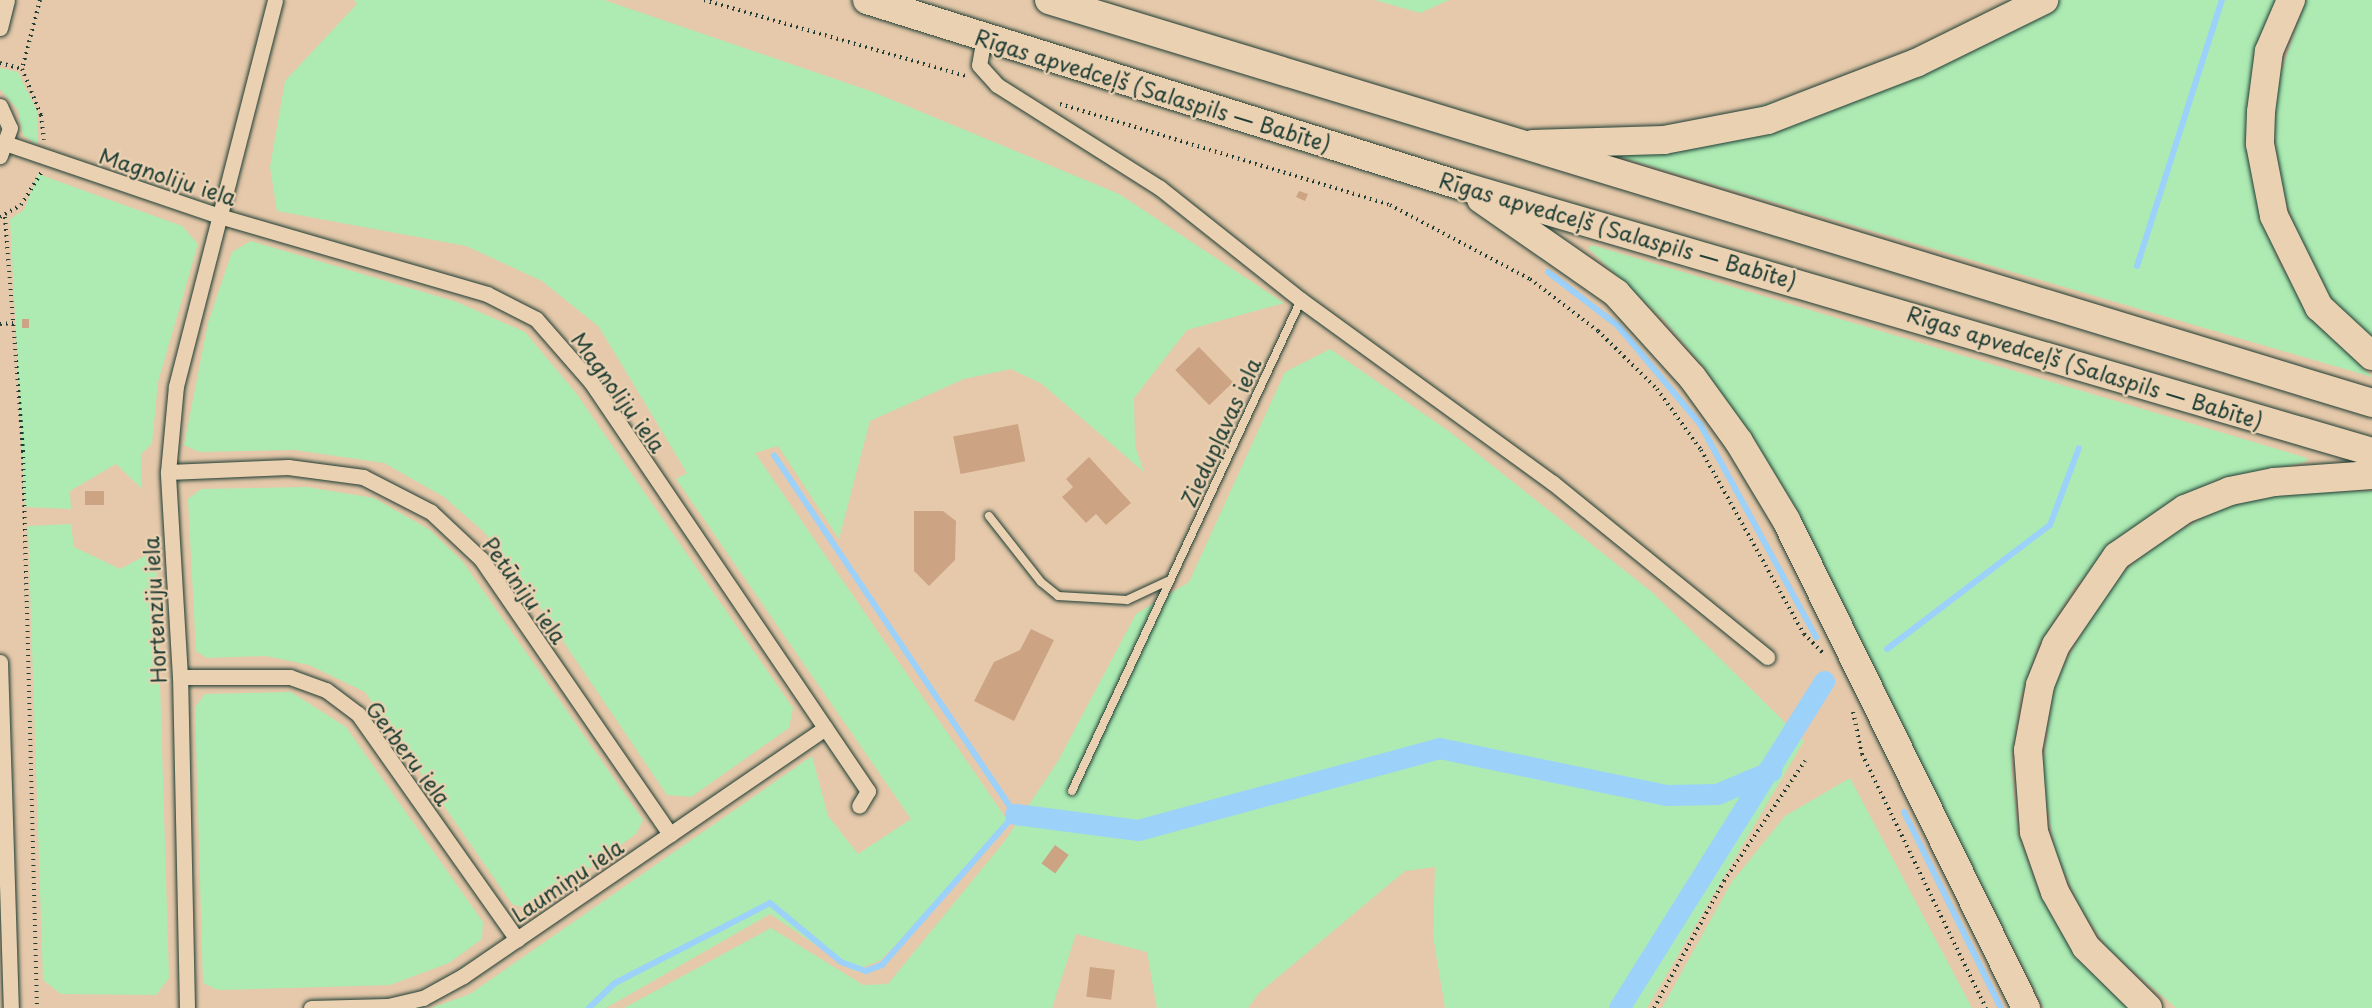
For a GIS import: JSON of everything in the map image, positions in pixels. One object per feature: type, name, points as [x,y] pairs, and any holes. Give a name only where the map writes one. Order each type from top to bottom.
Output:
[{"type":"highway","name":"Rīgas apvedceļš (Salaspils — Babīte)","points":[[867,0],[1462,186],[2372,452]]},
{"type":"highway","points":[[1049,0],[1510,144],[2372,403]]},
{"type":"highway","points":[[1510,144],[1664,140],[1768,120],[1916,63],[2044,0]]},
{"type":"highway","points":[[2291,0],[2269,51],[2261,112],[2260,144],[2274,216],[2319,307],[2372,356]]},
{"type":"highway","points":[[1462,186],[1616,293],[1692,377],[1739,442],[1786,520],[2026,1008]]},
{"type":"highway","points":[[2148,1008],[2086,947],[2055,892],[2034,832],[2028,750],[2040,685],[2052,655],[2103,572],[2157,525],[2230,491],[2372,475]]},
{"type":"street","points":[[0,28],[8,0]]},
{"type":"street","name":"Hortenziju iela","points":[[187,1008],[180,677],[168,472],[176,386],[275,0]]},
{"type":"street","points":[[984,37],[979,65],[997,85],[1160,188],[1301,300],[1553,483],[1767,657]]},
{"type":"street","points":[[0,106],[10,128],[4,150]]},
{"type":"street","name":"Magnoliju iela","points":[[4,150],[44,156],[219,216],[487,294],[536,319],[591,382],[868,791],[859,806]]},
{"type":"street","name":"Petūniju iela","points":[[168,472],[288,467],[363,477],[431,512],[482,560],[670,834]]},
{"type":"street","points":[[0,662],[11,1008]]},
{"type":"street","name":"Gerberu iela","points":[[180,677],[290,677],[326,690],[358,714],[517,939]]},
{"type":"street","name":"Laumiņu iela","points":[[312,1008],[388,1006],[423,998],[517,939],[825,728]]},
{"type":"lane","name":"Ziedupļavas iela","points":[[1072,791],[1301,300]]},
{"type":"lane","points":[[989,516],[1041,582],[1058,596],[1127,600],[1170,579]]},
{"type":"path","points":[[37,1008],[23,452],[14,323],[3,217],[21,205],[42,173],[44,156],[42,115],[22,69],[40,0]]},
{"type":"path","points":[[704,0],[997,85]]},
{"type":"path","points":[[0,63],[22,69]]},
{"type":"path","points":[[1054,102],[1390,206],[1530,279],[1598,331],[1657,389],[1701,450],[1804,634],[1828,657]]},
{"type":"path","points":[[0,324],[14,323]]},
{"type":"path","points":[[1851,702],[1862,754],[1986,1008]]},
{"type":"path","points":[[1654,1008],[1724,881],[1805,761]]},
{"type":"green space","points":[[354,0],[604,0],[873,92],[1119,194],[1284,303],[1187,330],[1134,398],[1135,446],[1144,472],[1042,384],[1011,369],[964,379],[870,421],[839,539],[778,446],[755,453],[1010,824],[881,960],[854,971],[770,914],[606,1008],[431,1008],[470,994],[812,756],[828,816],[858,854],[911,819],[676,479],[687,473],[599,327],[542,281],[466,246],[277,211],[270,167],[285,81],[357,4]]},
{"type":"green space","points":[[1375,0],[1449,0],[1420,13]]},
{"type":"green space","points":[[2059,0],[2277,0],[2256,196],[2277,259],[2311,315],[2372,377],[1606,153],[1981,39]]},
{"type":"green space","points":[[2306,0],[2372,0],[2372,341],[2330,299],[2300,243],[2281,185],[2273,124],[2279,78]]},
{"type":"green space","points":[[0,68],[18,72],[37,111],[38,145],[23,135],[18,110],[0,89]]},
{"type":"green space","points":[[38,174],[182,226],[198,244],[158,382],[152,444],[141,454],[141,488],[116,464],[70,491],[71,509],[25,507],[10,219],[24,210]]},
{"type":"green space","points":[[251,241],[457,302],[525,332],[576,393],[793,708],[789,728],[691,797],[667,795],[517,573],[484,532],[444,497],[384,463],[295,450],[199,452],[184,445],[208,323],[232,252]]},
{"type":"green space","points":[[1592,245],[2307,458],[2306,462],[2214,481],[2126,534],[2075,587],[2038,646],[2020,699],[2011,764],[2018,834],[2039,893],[2070,947],[2128,1008],[2044,1008],[1769,466],[1703,366],[1666,322],[1588,248]]},
{"type":"green space","points":[[1330,349],[1450,432],[1653,593],[1804,741],[1647,1008],[1445,1008],[1433,936],[1435,867],[1405,871],[1259,993],[1248,1008],[1157,1008],[1147,952],[1076,934],[1052,1008],[624,1008],[771,928],[863,985],[888,984],[1004,842],[1058,761],[1136,614],[1189,582],[1285,372]]},
{"type":"green space","points":[[307,487],[374,498],[430,530],[463,562],[643,820],[636,834],[531,910],[512,904],[365,692],[309,665],[266,656],[207,658],[196,651],[188,499],[201,489]]},
{"type":"green space","points":[[2372,491],[2372,1008],[2176,1008],[2108,949],[2079,905],[2055,851],[2042,774],[2054,684],[2106,588],[2156,543],[2233,502],[2299,492]]},
{"type":"green space","points":[[71,524],[74,547],[120,569],[156,550],[169,978],[156,995],[61,994],[43,980],[28,526]]},
{"type":"green space","points":[[291,692],[346,727],[483,922],[482,939],[449,963],[390,985],[218,990],[203,983],[195,707],[205,694]]},
{"type":"green space","points":[[1850,778],[1972,1008],[1662,1008],[1731,883],[1785,816]]},
{"type":"building","points":[[1299,191],[1308,194],[1305,201],[1296,197]]},
{"type":"building","points":[[22,319],[29,319],[29,328],[22,328]]},
{"type":"building","points":[[1199,347],[1233,382],[1209,405],[1175,370]]},
{"type":"building","points":[[1018,424],[1025,461],[960,474],[953,437]]},
{"type":"building","points":[[1089,457],[1131,503],[1106,525],[1096,514],[1086,523],[1062,497],[1073,487],[1066,479]]},
{"type":"building","points":[[85,491],[104,491],[104,505],[85,505]]},
{"type":"building","points":[[914,511],[943,511],[956,521],[955,560],[929,586],[914,571]]},
{"type":"building","points":[[1031,629],[1054,640],[1014,721],[974,701],[994,662],[1020,650]]},
{"type":"building","points":[[1055,845],[1069,855],[1055,874],[1041,864]]},
{"type":"building","points":[[1090,967],[1115,970],[1111,1000],[1086,997]]},
{"type":"waterway","points":[[2137,266],[2222,0]]},
{"type":"waterway","points":[[1548,272],[1618,326],[1700,424],[1816,637]]},
{"type":"waterway","points":[[1887,649],[2050,525],[2079,448]]},
{"type":"waterway","points":[[589,1008],[615,983],[770,903],[841,962],[866,971],[882,965],[1015,814],[774,456]]},
{"type":"waterway","points":[[1619,1008],[1824,681]]},
{"type":"waterway","points":[[1015,814],[1138,830],[1439,748],[1666,795],[1717,794],[1771,771]]},
{"type":"waterway","points":[[1904,812],[2001,1008]]}]
